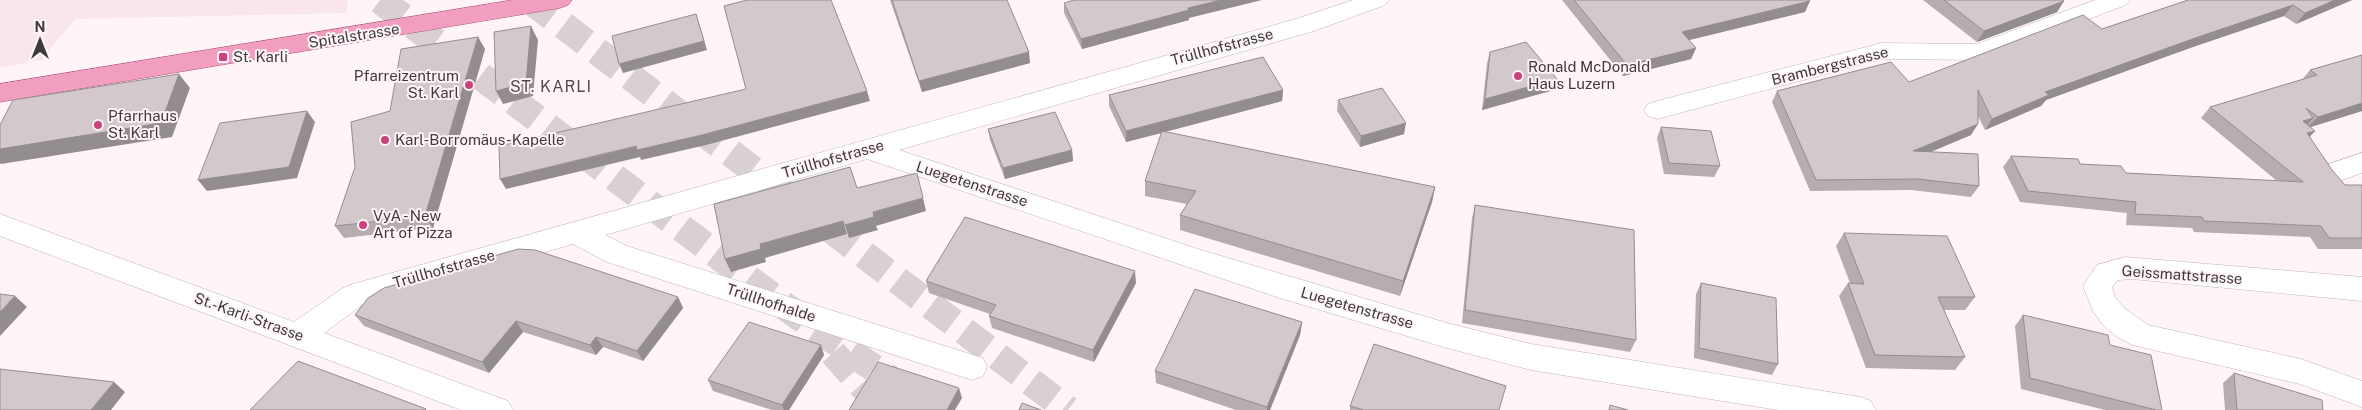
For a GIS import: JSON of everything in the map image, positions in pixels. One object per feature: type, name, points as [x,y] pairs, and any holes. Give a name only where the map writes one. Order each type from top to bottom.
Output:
[{"type":"main road","name":"Spitalstrasse","points":[[0,93],[411,27],[560,0]]},
{"type":"street","name":"Trüllhofstrasse","points":[[298,335],[353,296],[572,232],[869,150],[1305,25],[1377,0]]},
{"type":"street","name":"Brambergstrasse","points":[[1657,110],[1882,51],[1904,49],[1961,54],[1980,52],[2118,0]]},
{"type":"street","name":"Luegetenstrasse","points":[[869,150],[1229,271],[1479,344],[1531,356],[1860,410]]},
{"type":"street","points":[[2333,173],[2362,163]]},
{"type":"street","name":"St.-Karli-Strasse","points":[[0,225],[497,410]]},
{"type":"street","name":"Trüllhofhalde","points":[[572,232],[617,254],[972,367]]},
{"type":"street","name":"Geissmattstrasse","points":[[2362,290],[2132,268],[2114,269],[2103,275],[2097,286],[2113,318],[2126,329],[2143,336],[2301,372],[2362,394]]},
{"type":"shaded area","points":[[0,0],[348,0],[346,13],[75,19],[41,60],[0,68]]},
{"type":"building","points":[[747,0],[831,0],[867,91],[702,135],[637,150],[636,146],[500,179],[499,146],[746,89],[724,6]]},
{"type":"building","points":[[892,0],[1007,0],[1029,52],[919,81]]},
{"type":"building","points":[[1074,0],[1221,0],[1081,39],[1064,3]]},
{"type":"building","points":[[1574,0],[1810,1],[1682,32],[1696,48],[1627,65]]},
{"type":"building","points":[[1944,0],[2063,0],[2064,1],[1984,31]]},
{"type":"building","points":[[2188,0],[2335,0],[2305,13],[2293,5],[2198,37],[2045,92],[2049,95],[1992,119],[1978,90],[1978,124],[1913,151],[1978,154],[1979,186],[1918,179],[1816,180],[1777,91],[1891,62],[1909,82],[2083,15],[2102,29]]},
{"type":"building","points":[[696,14],[704,41],[619,64],[612,36]]},
{"type":"building","points":[[531,26],[526,83],[496,91],[494,32]]},
{"type":"building","points":[[478,37],[425,216],[335,226],[355,167],[351,122],[390,111],[401,49]]},
{"type":"building","points":[[1526,42],[1557,79],[1485,99],[1490,52]]},
{"type":"building","points":[[2362,55],[2362,103],[2318,117],[2306,108],[2313,118],[2303,121],[2315,131],[2307,133],[2332,170],[2345,185],[2362,185],[2362,238],[2329,238],[2321,226],[2204,221],[2202,217],[2135,214],[2136,202],[2028,191],[2011,156],[2078,159],[2080,164],[2121,166],[2126,173],[2303,182],[2210,107],[2317,75],[2310,70]]},
{"type":"building","points":[[1263,57],[1283,90],[1126,131],[1109,95]]},
{"type":"building","points":[[179,74],[161,123],[0,149],[0,125],[13,100]]},
{"type":"building","points":[[1382,88],[1406,123],[1361,136],[1338,100]]},
{"type":"building","points":[[307,111],[289,167],[198,180],[220,123]]},
{"type":"building","points":[[1055,112],[1072,150],[1003,168],[988,129]]},
{"type":"building","points":[[1661,127],[1711,131],[1720,166],[1669,163]]},
{"type":"building","points":[[1162,131],[1435,187],[1403,281],[1180,215],[1196,191],[1145,181]]},
{"type":"building","points":[[850,167],[857,188],[917,173],[923,198],[873,212],[874,217],[845,225],[843,221],[760,244],[761,249],[725,259],[714,204]]},
{"type":"building","points":[[1475,205],[1634,230],[1636,340],[1465,310]]},
{"type":"building","points":[[965,217],[1135,271],[1093,350],[989,316],[996,305],[926,281]]},
{"type":"building","points":[[1844,233],[1947,236],[1975,297],[1938,297],[1965,357],[1875,355],[1848,283],[1864,284]]},
{"type":"building","points":[[518,249],[535,250],[678,297],[637,351],[596,337],[590,345],[516,321],[482,362],[355,315],[368,298],[384,288]]},
{"type":"building","points":[[1701,283],[1776,298],[1778,364],[1699,348]]},
{"type":"building","points":[[1195,289],[1302,322],[1267,407],[1155,371]]},
{"type":"building","points":[[0,294],[15,296],[0,312]]},
{"type":"building","points":[[2023,315],[2108,335],[2110,345],[2151,355],[2162,410],[2030,378]]},
{"type":"building","points":[[749,322],[821,345],[782,405],[708,380]]},
{"type":"building","points":[[1374,344],[1506,386],[1499,410],[1364,410],[1350,406]]},
{"type":"building","points":[[298,361],[426,409],[250,410]]},
{"type":"building","points":[[878,362],[959,388],[947,410],[849,410]]},
{"type":"building","points":[[0,369],[114,382],[91,410],[0,410]]},
{"type":"building","points":[[2234,373],[2322,400],[2323,410],[2237,410]]},
{"type":"building","points":[[1022,403],[1041,410],[1019,410]]},
{"type":"building","points":[[1610,405],[1628,410],[1609,410]]},
{"type":"tunnel","points":[[380,0],[798,316],[935,410]]},
{"type":"tunnel","points":[[530,0],[1068,410]]},
{"type":"tunnel","points":[[833,353],[884,410]]},
{"type":"place","name":"St. Karli","points":[[223,57]]},
{"type":"place","name":"Ronald McDonald Haus Luzern","points":[[1518,76]]},
{"type":"place","name":"Pfarreizentrum St. Karl","points":[[469,85]]},
{"type":"place","name":"Pfarrhaus St. Karl","points":[[98,125]]},
{"type":"place","name":"Karl-Borromäus-Kapelle","points":[[385,140]]},
{"type":"place","name":"VyA - New Art of Pizza","points":[[363,225]]},
{"type":"district","name":"ST. KARLI","points":[[551,86]]}]
